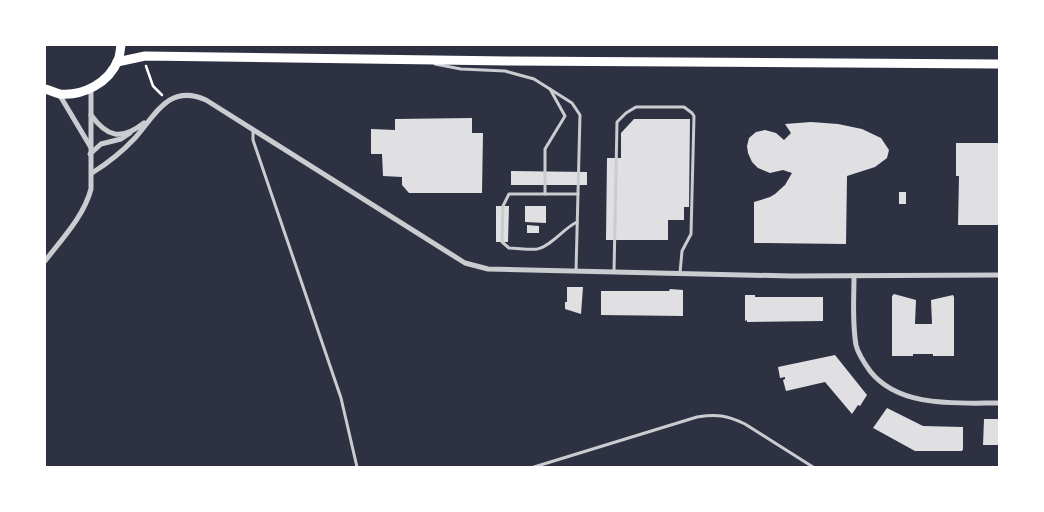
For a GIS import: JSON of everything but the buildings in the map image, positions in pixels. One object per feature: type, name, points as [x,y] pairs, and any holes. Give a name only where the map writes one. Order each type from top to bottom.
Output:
[{"type":"main road","points":[[45,89],[59,94],[75,93],[91,88],[106,77],[118,62],[122,45]]},
{"type":"main road","points":[[118,62],[145,56],[999,64]]},
{"type":"street","points":[[45,261],[82,210],[91,189],[91,88]]},
{"type":"street","points":[[59,94],[90,146]]},
{"type":"street","points":[[90,155],[101,144],[121,139],[133,132],[163,104],[184,96],[191,96],[206,100],[465,263],[488,269],[680,274],[999,275]]},
{"type":"street","points":[[90,115],[102,128],[112,134],[118,135],[133,132]]},
{"type":"street","points":[[92,173],[135,138],[150,117]]},
{"type":"street","points":[[854,276],[854,326],[857,347],[865,364],[875,377],[897,393],[913,398],[930,401],[999,403]]},
{"type":"lane","points":[[413,59],[461,69],[505,71],[534,79],[572,103],[580,115],[576,271]]},
{"type":"lane","points":[[545,194],[545,149],[565,116],[549,88]]},
{"type":"lane","points":[[614,272],[617,122],[636,107],[684,107],[694,116],[691,234],[682,251],[680,274]]},
{"type":"lane","points":[[253,129],[253,140],[341,398],[358,467]]},
{"type":"lane","points":[[577,222],[568,226],[546,246],[539,249],[509,248],[502,242],[503,206],[509,194],[578,194]]},
{"type":"lane","points":[[534,467],[697,417],[716,414],[733,418],[745,424],[813,467]]},
{"type":"path","points":[[146,65],[153,86],[160,92]]}]
